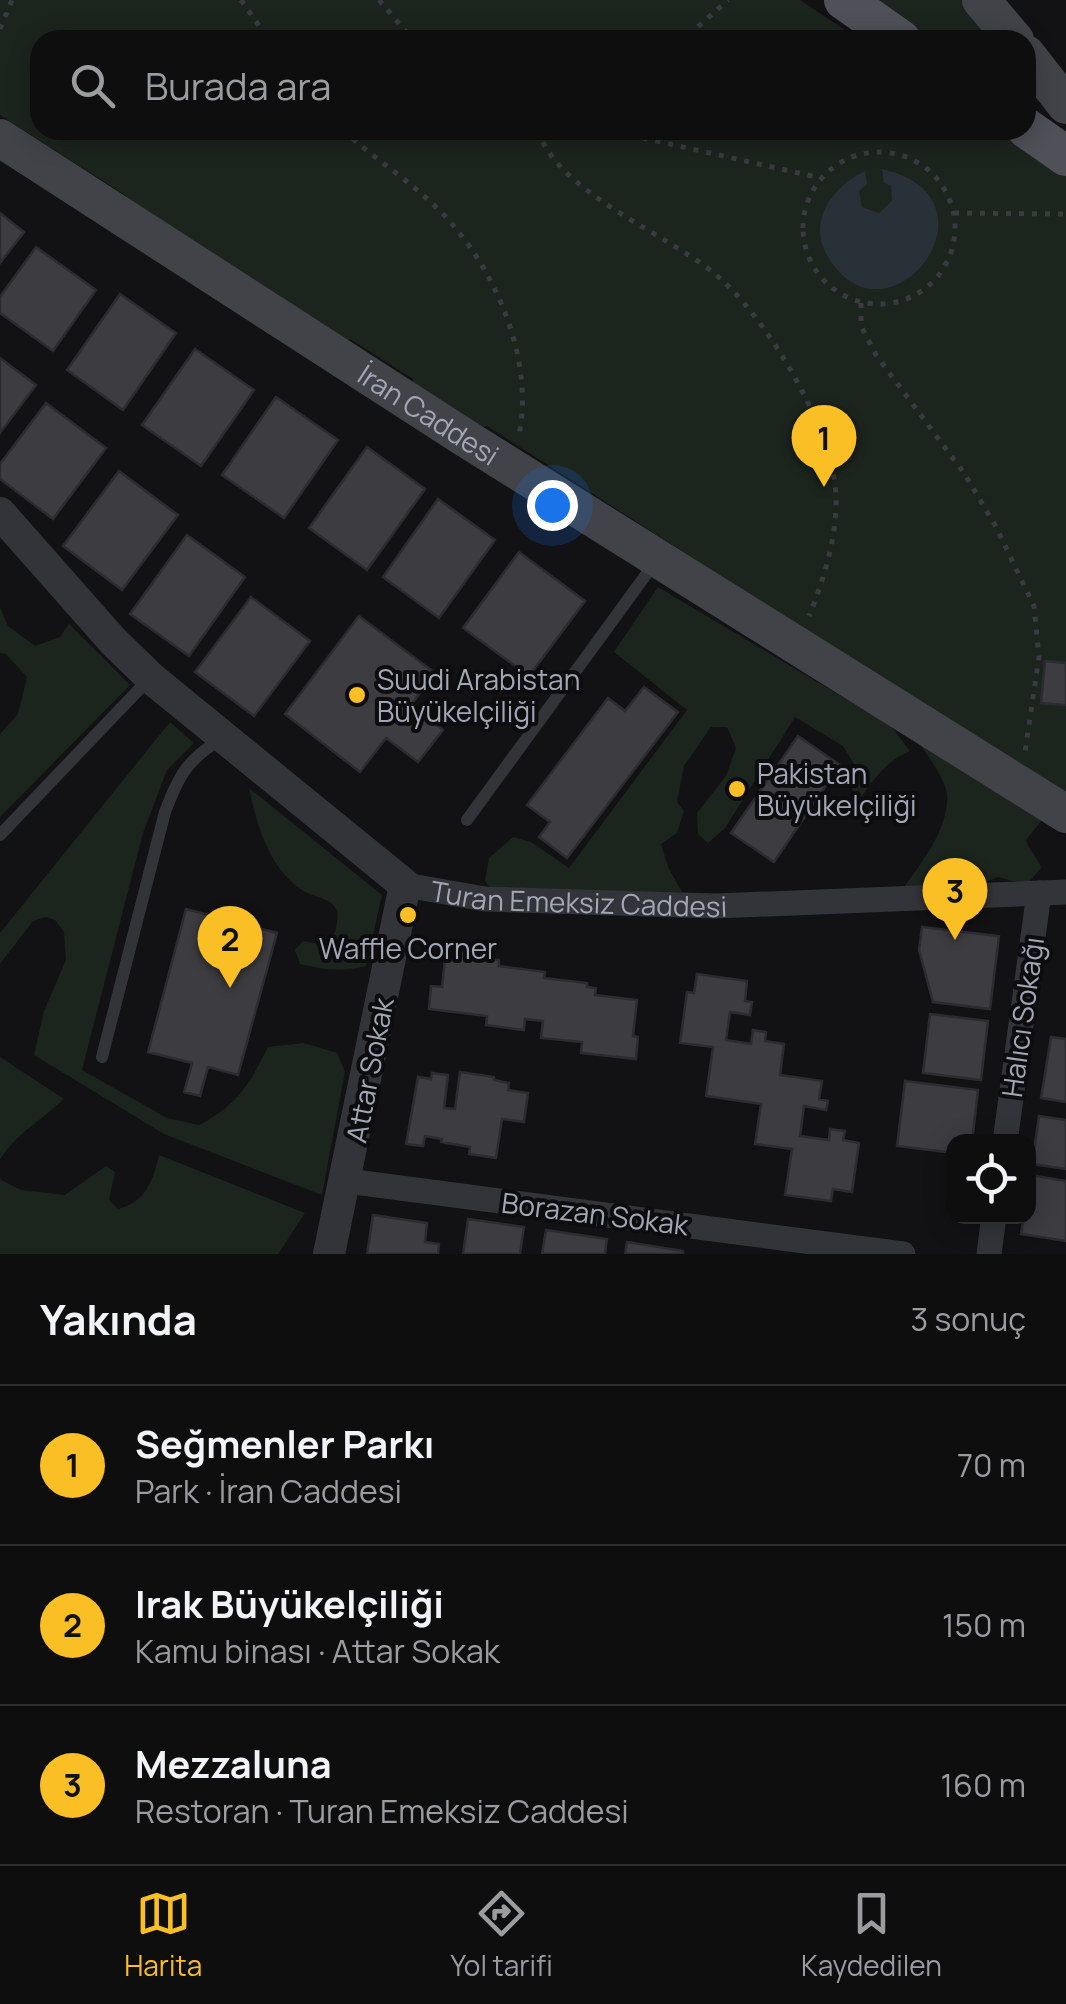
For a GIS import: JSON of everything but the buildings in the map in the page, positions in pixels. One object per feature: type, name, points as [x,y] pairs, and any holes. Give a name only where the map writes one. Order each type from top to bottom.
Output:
[{"type":"main road","points":[[844,0],[887,30]]},
{"type":"main road","points":[[981,0],[1006,30]]},
{"type":"main road","points":[[1036,67],[1066,105]]},
{"type":"main road","points":[[1036,135],[1066,156]]},
{"type":"main road","name":"İran Caddesi","points":[[0,138],[1066,814]]},
{"type":"street","name":"Turan Emeksiz Caddesi","points":[[0,513],[113,641],[151,678],[405,885],[485,899],[716,906],[1066,892]]},
{"type":"street","name":"Attar Sokak","points":[[329,1254],[405,885]]},
{"type":"street","name":"Halıcı Sokağı","points":[[1006,1134],[1040,893]]},
{"type":"street","name":"Borazan Sokak","points":[[347,1181],[903,1254]]},
{"type":"street","points":[[989,1254],[993,1224]]},
{"type":"lane","points":[[467,820],[657,558]]},
{"type":"lane","points":[[0,836],[151,678]]},
{"type":"lane","points":[[102,1058],[175,786],[180,773],[203,750],[223,738]]},
{"type":"path","points":[[0,29],[12,0]]},
{"type":"path","points":[[242,0],[262,30]]},
{"type":"path","points":[[379,0],[404,30]]},
{"type":"path","points":[[694,30],[728,0]]},
{"type":"path","points":[[355,140],[440,211],[477,256],[503,308],[520,368],[522,419],[516,452]]},
{"type":"path","points":[[544,140],[557,163],[580,183],[726,283],[759,323],[820,424],[836,495],[832,544],[797,646]]},
{"type":"path","points":[[652,140],[821,178]]},
{"type":"path","points":[[887,152],[910,158],[938,180],[954,213],[955,238],[947,262],[932,283],[911,297],[886,304],[861,302],[837,292],[818,275],[806,252],[802,226],[808,200],[821,178],[840,162],[862,153],[887,152]]},
{"type":"path","points":[[954,213],[1066,214]]},
{"type":"path","points":[[861,302],[861,326],[876,355],[964,473],[1034,606],[1039,657],[1020,785]]},
{"type":"shaded area","points":[[0,0],[800,0],[845,30],[30,30],[30,134],[0,115]]},
{"type":"shaded area","points":[[844,0],[981,0],[1006,30],[887,30]]},
{"type":"shaded area","points":[[39,140],[1011,140],[1066,176],[1066,797],[487,426],[473,428],[411,393],[413,379],[350,339],[337,344],[144,220],[125,195]]},
{"type":"shaded area","points":[[882,169],[919,185],[936,209],[937,236],[925,261],[905,280],[880,289],[853,283],[828,257],[820,231],[826,206],[833,196],[865,171],[867,184],[859,191],[862,207],[879,213],[892,201],[891,186],[884,183]]},
{"type":"shaded area","points":[[658,587],[891,726],[910,751],[882,770],[861,798],[852,790],[856,767],[843,746],[795,717],[725,828],[708,843],[698,834],[697,813],[726,776],[736,748],[727,727],[711,727],[684,766],[677,802],[684,811],[677,833],[661,844],[682,892],[492,890],[485,881],[489,858],[513,837],[531,842],[569,868],[687,710],[614,652]]},
{"type":"shaded area","points":[[0,607],[8,626],[35,646],[60,637],[69,624],[130,685],[0,817],[0,734],[18,714],[27,677],[6,654],[0,653]]},
{"type":"shaded area","points":[[888,703],[1042,820],[1026,840],[1041,868],[1030,881],[998,877],[973,887],[895,900],[937,837],[947,795],[931,761]]},
{"type":"shaded area","points":[[170,722],[194,743],[167,770],[143,833],[82,1070],[167,1118],[199,1125],[241,1093],[268,1047],[304,1043],[337,1053],[345,1072],[322,1195],[164,1134],[34,1055],[44,1011],[66,960],[64,932],[55,920],[46,917],[33,921],[0,964],[0,933]]},
{"type":"shaded area","points":[[249,788],[382,895],[366,966],[333,970],[300,964],[295,950],[303,941],[318,944],[335,932],[337,913],[331,903],[302,890],[281,870],[261,831]]},
{"type":"shaded area","points":[[0,1057],[64,1099],[0,1159]]},
{"type":"shaded area","points":[[159,1155],[305,1213],[278,1254],[0,1254],[0,1176],[21,1190],[65,1195],[106,1166],[115,1172],[109,1200],[118,1209],[142,1196]]},
{"type":"place","name":"Seğmenler Parkı","points":[[824,487]]},
{"type":"place","name":"Suudi Arabistan Büyükelçiliği","points":[[357,695]]},
{"type":"place","name":"Pakistan Büyükelçiliği","points":[[737,789]]},
{"type":"place","name":"Waffle Corner","points":[[408,915]]},
{"type":"place","name":"Mezzaluna","points":[[955,940]]},
{"type":"place","name":"Irak Büyükelçiliği","points":[[230,988]]}]
